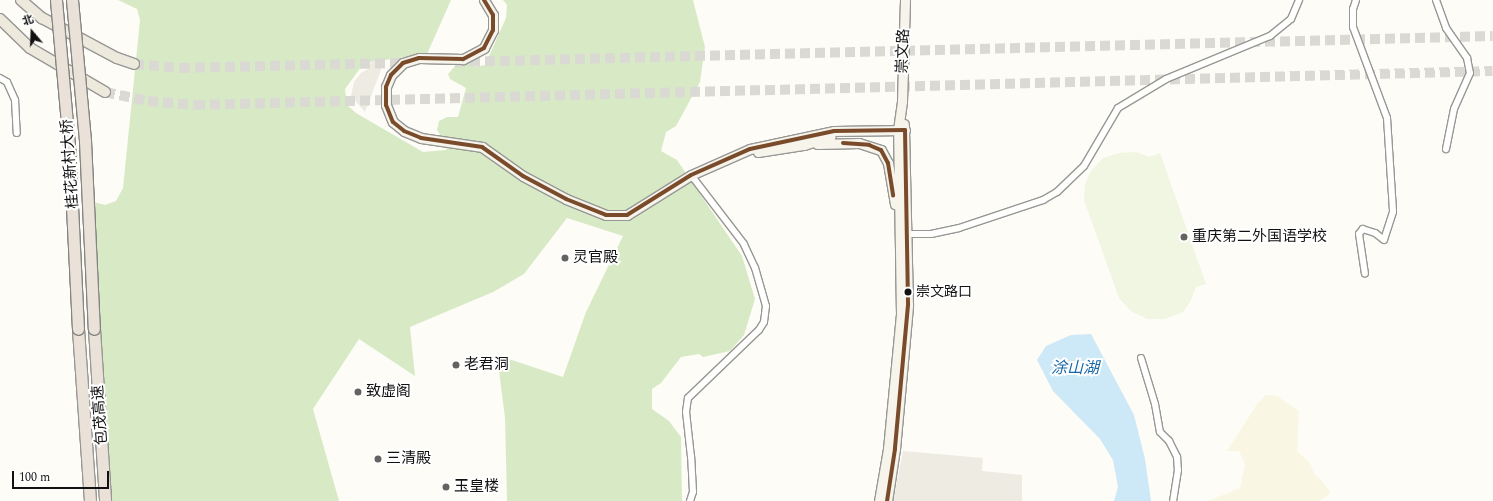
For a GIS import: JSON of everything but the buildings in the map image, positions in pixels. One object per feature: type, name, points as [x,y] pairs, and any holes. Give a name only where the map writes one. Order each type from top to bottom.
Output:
[{"type":"highway","name":"桂花新村大桥","points":[[56,0],[70,145],[78,329]]},
{"type":"highway","name":"桂花新村大桥","points":[[72,0],[85,141],[94,329]]},
{"type":"highway","name":"包茂高速","points":[[78,329],[90,501]]},
{"type":"highway","name":"包茂高速","points":[[94,329],[105,501]]},
{"type":"main road","points":[[21,0],[42,18],[117,58],[134,64]]},
{"type":"main road","points":[[29,0],[42,18]]},
{"type":"main road","points":[[484,0],[493,15],[493,30],[484,48],[463,59],[419,58],[403,63],[391,75],[386,87],[386,105],[393,122],[404,131],[420,138],[482,146],[523,176],[566,199],[606,215],[627,215],[691,175],[734,154],[764,148],[797,138],[834,131],[901,132]]},
{"type":"main road","name":"崇文路","points":[[887,501],[895,449],[907,328],[901,132],[905,0]]},
{"type":"main road","points":[[0,19],[30,48],[105,92]]},
{"type":"main road","points":[[804,146],[835,135],[901,132]]},
{"type":"main road","points":[[797,138],[806,140],[804,146]]},
{"type":"main road","points":[[764,148],[854,143],[881,150],[888,164],[904,234]]},
{"type":"main road","name":"崇文路","points":[[879,501],[888,448],[900,331],[904,234]]},
{"type":"street","points":[[904,234],[945,232],[1043,200],[1068,184],[1084,166],[1118,108],[1166,79],[1270,36],[1291,19],[1299,0]]},
{"type":"street","points":[[1356,0],[1353,9],[1353,27],[1387,118],[1393,212],[1384,240],[1375,233],[1363,229],[1359,234],[1365,274]]},
{"type":"street","points":[[1436,0],[1446,28],[1467,58],[1470,73],[1454,109],[1446,149]]},
{"type":"street","points":[[0,78],[7,82],[15,100],[17,133]]},
{"type":"street","points":[[690,501],[691,457],[686,412],[688,398],[759,330],[764,322],[766,306],[755,268],[744,244],[691,175]]},
{"type":"street","points":[[1140,358],[1155,404],[1160,432],[1169,441],[1177,457],[1178,470],[1173,501]]},
{"type":"shaded area","points":[[372,61],[384,62],[365,112],[351,96],[354,82],[361,73],[368,69]]},
{"type":"shaded area","points":[[1266,395],[1277,396],[1299,411],[1297,451],[1308,461],[1315,475],[1320,478],[1330,492],[1329,495],[1319,501],[1208,501],[1240,488],[1245,464],[1239,451],[1227,451],[1257,404]]},
{"type":"shaded area","points":[[903,451],[983,458],[982,471],[1022,475],[1022,501],[893,501]]},
{"type":"green space","points":[[118,0],[451,0],[427,54],[364,63],[345,89],[347,105],[356,113],[423,152],[446,150],[447,145],[437,130],[439,121],[447,117],[458,117],[466,88],[450,79],[448,74],[462,58],[475,67],[485,65],[506,18],[507,5],[503,0],[693,0],[705,47],[700,82],[676,126],[666,132],[661,151],[677,160],[742,256],[755,299],[744,335],[730,351],[703,357],[699,354],[681,357],[661,383],[652,389],[652,409],[669,421],[681,437],[682,501],[507,501],[505,418],[497,355],[563,377],[586,312],[623,236],[567,218],[524,274],[493,292],[410,327],[415,376],[359,339],[313,409],[339,501],[105,501],[98,367],[94,202],[105,205],[116,201],[123,188],[140,20],[137,9]]},
{"type":"green space","points":[[1136,152],[1149,157],[1160,153],[1206,284],[1196,287],[1191,300],[1183,312],[1165,319],[1147,319],[1131,311],[1119,298],[1084,200],[1085,184],[1091,171],[1103,158],[1119,153]]},
{"type":"water","name":"涂山湖","points":[[1091,334],[1134,415],[1145,459],[1151,501],[1114,501],[1118,487],[1113,460],[1100,439],[1053,391],[1037,360],[1046,346],[1071,335]]},
{"type":"tunnel","points":[[455,62],[1493,36]]},
{"type":"tunnel","points":[[134,64],[180,68],[409,63]]},
{"type":"tunnel","points":[[105,92],[148,101],[195,105],[1493,71]]},
{"type":"transit line","points":[[484,0],[493,15],[493,30],[484,48],[463,59],[419,58],[403,63],[391,75],[386,87],[386,105],[393,122],[404,131],[421,138],[482,147],[523,176],[566,199],[606,215],[627,215],[691,175],[750,149],[834,131],[905,130],[908,305],[895,449],[887,501]]},
{"type":"transit line","points":[[843,143],[869,145],[881,150],[888,163],[893,196]]},
{"type":"place","name":"重庆第二外国语学校","points":[[1184,237]]},
{"type":"place","name":"灵官殿","points":[[565,258]]},
{"type":"place","name":"崇文路口","points":[[908,292]]},
{"type":"place","name":"老君洞","points":[[456,365]]},
{"type":"place","name":"致虚阁","points":[[358,392]]},
{"type":"place","name":"三清殿","points":[[378,459]]},
{"type":"place","name":"玉皇楼","points":[[446,487]]}]
